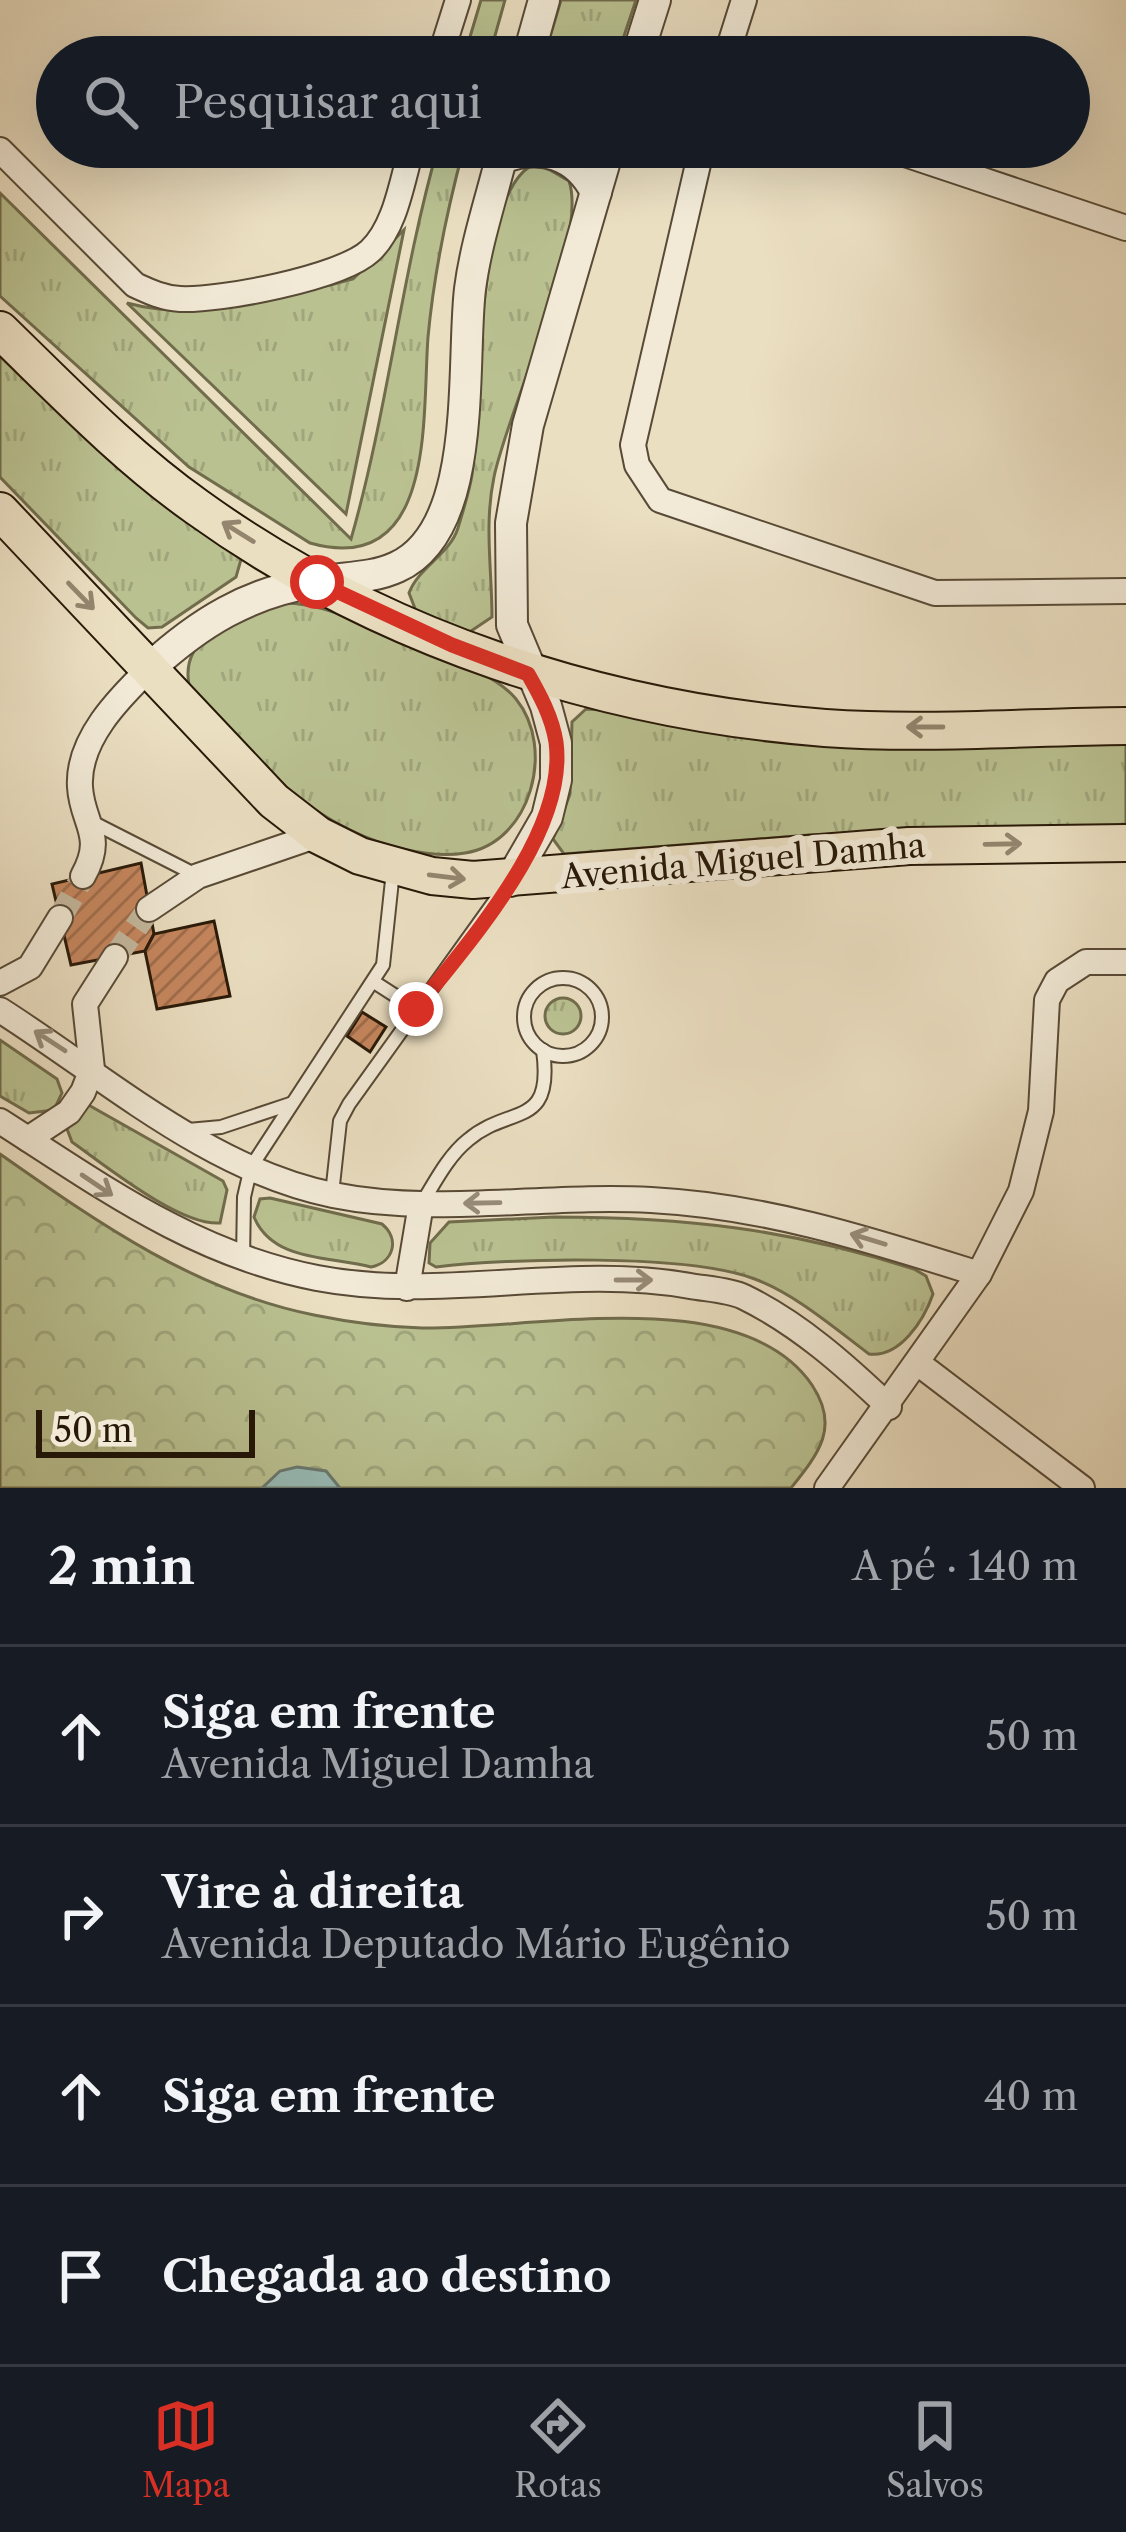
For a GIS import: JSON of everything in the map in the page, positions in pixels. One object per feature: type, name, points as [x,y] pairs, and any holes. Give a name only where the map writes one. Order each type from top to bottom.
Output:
[{"type":"main road","points":[[0,330],[95,423],[196,507],[317,582],[452,645],[528,674],[722,715],[827,728],[1126,726]]},
{"type":"main road","name":"Avenida Miguel Damha","points":[[0,511],[225,752],[318,836],[394,868],[509,880],[909,846],[1126,843]]},
{"type":"street","points":[[447,36],[458,0]]},
{"type":"street","points":[[535,36],[544,0]]},
{"type":"street","points":[[644,36],[655,0]]},
{"type":"street","points":[[733,36],[744,0]]},
{"type":"street","points":[[0,150],[135,285],[160,297],[215,297],[334,269],[371,250],[387,227],[405,168]]},
{"type":"street","points":[[83,876],[95,846],[80,790],[82,760],[116,700],[185,635],[226,610],[270,591],[397,567],[421,552],[438,528],[455,476],[470,285],[499,168]]},
{"type":"street","points":[[579,168],[596,192]]},
{"type":"street","points":[[509,880],[547,817],[556,780],[556,743],[546,706],[528,674],[512,625],[511,523],[528,425],[603,168]]},
{"type":"street","points":[[697,168],[632,445],[648,486],[676,508],[935,593],[1126,591]]},
{"type":"street","points":[[947,168],[1126,228]]},
{"type":"street","points":[[149,909],[171,889],[198,876],[318,836]]},
{"type":"street","points":[[0,982],[30,968],[60,918]]},
{"type":"street","points":[[28,1138],[69,1112],[92,1069],[85,1004],[115,957]]},
{"type":"street","points":[[827,1488],[980,1274],[1021,1191],[1042,1111],[1046,1000],[1057,981],[1086,962],[1126,962]]},
{"type":"street","points":[[0,1010],[180,1130],[251,1167],[332,1195],[421,1204],[646,1200],[728,1206],[827,1226],[980,1274]]},
{"type":"street","points":[[0,1121],[126,1205],[243,1261],[320,1279],[406,1288],[646,1278],[741,1295],[833,1354],[889,1407]]},
{"type":"street","points":[[406,1288],[421,1204]]},
{"type":"street","points":[[920,1364],[1082,1488]]},
{"type":"lane","points":[[92,822],[198,876]]},
{"type":"lane","points":[[243,1261],[244,1197],[251,1167],[383,965],[394,868]]},
{"type":"lane","points":[[332,1195],[340,1121],[509,880]]},
{"type":"lane","points":[[421,1204],[469,1139],[523,1117],[537,1104],[546,1076],[563,1056],[588,1047],[601,1024],[598,999],[579,981],[553,979],[532,993],[526,1005],[526,1030],[543,1050],[563,1056]]},
{"type":"lane","points":[[374,982],[416,1009]]},
{"type":"lane","points":[[543,1050],[546,1076]]},
{"type":"lane","points":[[180,1130],[220,1127],[291,1104]]},
{"type":"green space","points":[[481,0],[505,0],[495,36],[470,36]]},
{"type":"green space","points":[[561,0],[636,0],[624,36],[550,36]]},
{"type":"green space","points":[[433,168],[459,168],[434,289],[422,446],[402,514],[381,537],[351,548],[310,543],[189,467],[0,296],[0,193],[351,539]]},
{"type":"green space","points":[[531,168],[547,168],[569,181],[572,208],[558,282],[494,477],[489,530],[492,617],[468,633],[416,611],[409,593],[454,537],[472,475],[491,254],[502,211],[517,179]]},
{"type":"green space","points":[[404,230],[346,514],[127,303],[205,310],[353,279]]},
{"type":"green space","points":[[0,353],[242,556],[236,577],[162,627],[148,628],[136,618],[0,477]]},
{"type":"green space","points":[[283,603],[330,611],[359,622],[463,665],[516,699],[528,719],[535,767],[521,813],[506,832],[488,846],[465,853],[421,853],[391,846],[326,817],[263,766],[189,685],[188,667],[194,651],[217,629]]},
{"type":"green space","points":[[586,709],[1126,743],[1126,827],[809,835],[564,854],[553,839],[570,794],[572,722]]},
{"type":"green space","points":[[563,998],[576,1003],[581,1016],[576,1029],[563,1034],[550,1029],[545,1016],[550,1003]]},
{"type":"green space","points":[[0,1040],[57,1079],[62,1093],[54,1110],[29,1113],[0,1096]]},
{"type":"green space","points":[[85,1103],[223,1181],[227,1190],[220,1223],[165,1205],[72,1142],[67,1129]]},
{"type":"green space","points":[[0,1154],[110,1228],[187,1271],[270,1304],[314,1315],[422,1328],[631,1318],[736,1332],[779,1353],[812,1385],[824,1414],[822,1439],[791,1488],[0,1488]]},
{"type":"green space","points":[[260,1199],[382,1224],[391,1236],[392,1249],[385,1260],[371,1267],[289,1250],[263,1232],[254,1217]]},
{"type":"green space","points":[[554,1217],[692,1223],[780,1235],[914,1269],[926,1276],[933,1294],[924,1315],[900,1344],[869,1354],[783,1292],[722,1270],[596,1260],[436,1267],[429,1263],[430,1243],[449,1222]]},
{"type":"water","points":[[297,1467],[326,1471],[340,1488],[262,1488],[280,1471]]},
{"type":"building","points":[[141,863],[154,934],[145,951],[71,965],[52,884]]},
{"type":"building","points":[[214,921],[230,996],[157,1009],[145,951],[154,934]]},
{"type":"building","points":[[362,1012],[386,1027],[370,1052],[347,1036]]},
{"type":"tunnel","points":[[60,918],[83,876]]},
{"type":"tunnel","points":[[115,957],[149,909]]},
{"type":"route","points":[[317,582],[452,645],[528,674],[546,706],[556,743],[556,780],[547,817],[479,928],[416,1009]]}]
